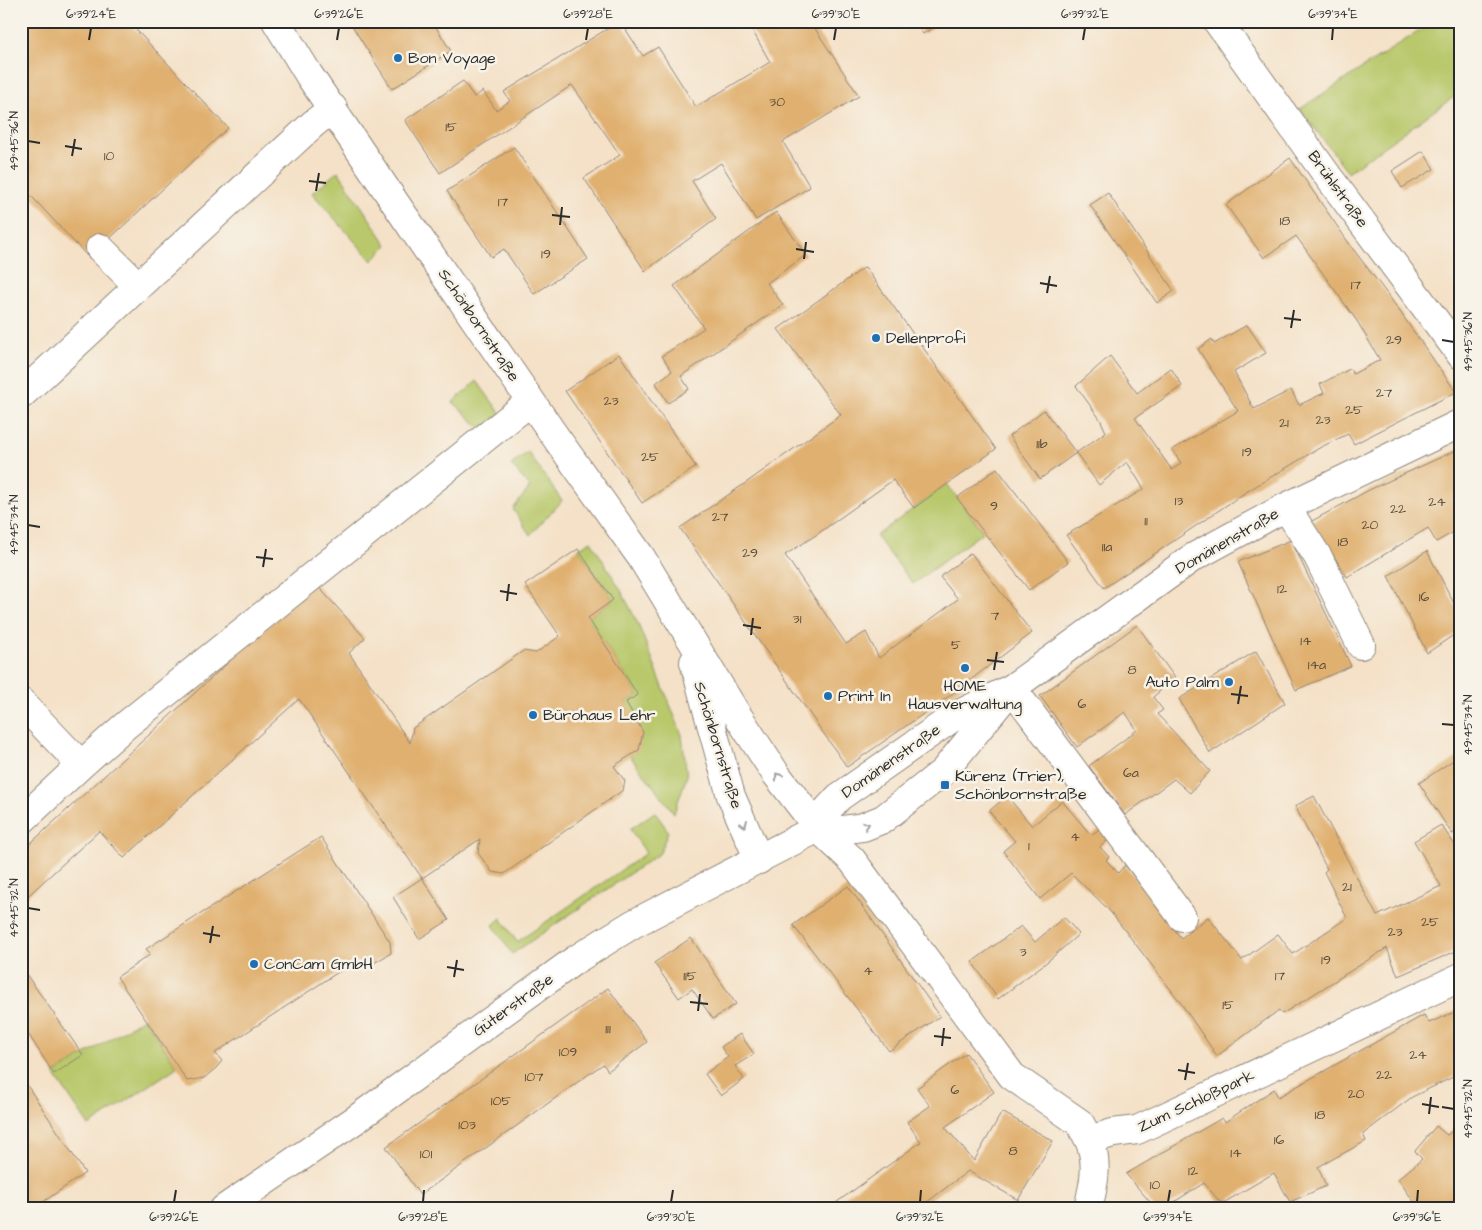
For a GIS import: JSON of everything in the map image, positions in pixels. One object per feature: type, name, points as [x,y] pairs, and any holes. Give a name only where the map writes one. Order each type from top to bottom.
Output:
[{"type":"street","name":"Schönbornstraße","points":[[276,21],[405,218],[641,557],[736,713],[776,774],[818,828]]},
{"type":"street","name":"Brühlstraße","points":[[1217,21],[1327,175],[1461,355]]},
{"type":"street","points":[[21,395],[313,124],[333,108]]},
{"type":"street","points":[[100,248],[138,286]]},
{"type":"street","points":[[21,821],[126,725],[531,401]]},
{"type":"street","name":"Domänenstraße","points":[[1012,688],[943,772],[883,819],[863,827],[842,830],[818,828],[828,809],[839,797],[955,716],[1012,688],[1192,558],[1286,507],[1461,423]]},
{"type":"street","points":[[1286,507],[1318,557],[1361,645]]},
{"type":"street","name":"Schönbornstraße","points":[[684,627],[731,796],[759,860]]},
{"type":"street","points":[[1012,688],[1182,917]]},
{"type":"street","points":[[21,702],[81,765]]},
{"type":"street","points":[[818,828],[852,860],[1012,1076],[1080,1123],[1094,1152],[1095,1178],[1088,1209]]},
{"type":"street","name":"Güterstraße","points":[[224,1209],[355,1120],[575,960],[634,924],[818,828]]},
{"type":"street","name":"Zum Schloßpark","points":[[1089,1140],[1113,1133],[1136,1130],[1461,977]]},
{"type":"green space","points":[[1434,21],[1461,21],[1461,92],[1348,172],[1300,109]]},
{"type":"green space","points":[[338,171],[387,245],[372,261],[312,193]]},
{"type":"green space","points":[[477,381],[501,414],[481,429],[453,402]]},
{"type":"green space","points":[[528,452],[562,501],[530,535],[513,509],[530,487],[511,465]]},
{"type":"green space","points":[[947,484],[983,532],[913,584],[876,536]]},
{"type":"green space","points":[[591,541],[622,592],[638,624],[682,735],[687,776],[674,813],[630,756],[626,702],[638,695],[588,618],[613,600],[578,549]]},
{"type":"green space","points":[[655,812],[668,831],[660,853],[512,954],[493,925],[501,918],[517,942],[646,853],[630,829]]},
{"type":"green space","points":[[144,1018],[177,1067],[89,1126],[54,1074]]},
{"type":"building","points":[[21,21],[128,21],[228,128],[89,258],[21,185]]},
{"type":"building","points":[[349,21],[432,21],[451,51],[392,89]]},
{"type":"building","points":[[620,21],[643,56],[658,47],[696,107],[770,62],[747,21],[810,21],[859,96],[783,142],[810,187],[756,220],[721,163],[692,181],[716,219],[645,271],[584,178],[620,155],[572,85],[440,173],[405,120],[463,81],[474,97],[483,91],[496,110],[510,101],[504,92]]},
{"type":"building","points":[[915,21],[943,21],[923,34]]},
{"type":"building","points":[[514,147],[588,259],[534,294],[504,249],[491,257],[447,191]]},
{"type":"building","points":[[1423,151],[1434,169],[1402,188],[1392,171]]},
{"type":"building","points":[[1290,158],[1456,392],[1354,444],[1348,434],[1321,447],[1246,492],[1104,588],[1066,535],[1144,489],[1127,462],[1099,485],[1076,453],[1106,432],[1100,419],[1076,386],[1110,356],[1137,393],[1171,368],[1182,386],[1135,418],[1172,470],[1181,463],[1172,450],[1238,411],[1198,349],[1212,339],[1214,344],[1247,325],[1266,353],[1234,372],[1254,409],[1291,390],[1299,405],[1324,393],[1320,384],[1350,369],[1353,374],[1380,360],[1357,321],[1296,236],[1264,258],[1226,205]]},
{"type":"building","points":[[1108,193],[1174,291],[1157,303],[1090,205]]},
{"type":"building","points":[[776,212],[806,255],[767,283],[783,305],[681,376],[689,389],[668,403],[656,383],[672,371],[662,356],[704,328],[674,286]]},
{"type":"building","points":[[865,267],[996,449],[914,508],[893,480],[785,555],[846,644],[866,632],[879,658],[958,599],[940,577],[971,553],[1032,633],[952,694],[847,767],[680,528],[841,415],[778,329]]},
{"type":"building","points":[[619,354],[696,467],[642,503],[565,391]]},
{"type":"building","points":[[1044,410],[1076,453],[1040,479],[1009,436]]},
{"type":"building","points":[[1461,448],[1461,528],[1436,542],[1428,528],[1347,577],[1312,521],[1369,490]]},
{"type":"building","points":[[997,468],[1068,562],[1029,590],[957,498]]},
{"type":"building","points":[[1291,540],[1351,666],[1296,690],[1238,562]]},
{"type":"building","points":[[578,549],[613,600],[588,618],[638,695],[626,702],[643,732],[639,750],[614,766],[625,781],[623,790],[504,874],[492,872],[478,853],[480,839],[422,878],[299,699],[124,858],[99,831],[21,902],[21,852],[315,583],[365,638],[349,653],[410,743],[413,728],[523,651],[536,653],[560,636],[525,585]]},
{"type":"building","points":[[1427,551],[1461,617],[1461,630],[1427,653],[1388,576]]},
{"type":"building","points":[[1137,625],[1175,678],[1153,697],[1163,710],[1157,714],[1210,771],[1190,793],[1174,779],[1125,815],[1089,766],[1137,730],[1125,712],[1077,747],[1040,696]]},
{"type":"building","points":[[1256,651],[1285,703],[1210,753],[1179,699]]},
{"type":"building","points":[[1461,755],[1461,828],[1452,834],[1419,783]]},
{"type":"building","points":[[1007,796],[1032,826],[1062,801],[1091,835],[1101,828],[1109,839],[1100,847],[1109,857],[1106,860],[1118,873],[1125,865],[1181,938],[1208,917],[1242,960],[1278,934],[1293,954],[1347,918],[1324,872],[1327,869],[1295,806],[1314,796],[1377,916],[1441,886],[1414,841],[1441,825],[1461,854],[1461,949],[1398,976],[1387,948],[1282,1014],[1279,1010],[1217,1056],[1178,999],[1109,910],[1071,873],[1040,899],[1003,851],[1015,841],[989,811]]},
{"type":"building","points":[[321,837],[390,942],[391,953],[367,967],[355,961],[215,1053],[222,1061],[204,1078],[187,1081],[117,977],[151,954],[146,949]]},
{"type":"building","points":[[422,878],[449,920],[419,939],[393,897]]},
{"type":"building","points":[[848,886],[940,1016],[889,1051],[793,925]]},
{"type":"building","points":[[1064,917],[1079,934],[1048,961],[998,999],[972,962],[1021,926],[1035,942]]},
{"type":"building","points":[[691,938],[736,1004],[713,1019],[692,989],[679,998],[654,963]]},
{"type":"building","points":[[21,967],[83,1055],[54,1074],[21,1023]]},
{"type":"building","points":[[608,988],[647,1042],[608,1071],[603,1064],[420,1195],[386,1147]]},
{"type":"building","points":[[1461,1009],[1461,1069],[1454,1072],[1455,1076],[1412,1097],[1363,1134],[1366,1141],[1318,1167],[1326,1186],[1290,1202],[1274,1173],[1225,1202],[1220,1202],[1204,1183],[1163,1209],[1156,1209],[1126,1174],[1222,1118],[1225,1122],[1274,1089],[1278,1097],[1424,1015],[1429,1023]]},
{"type":"building","points":[[740,1034],[754,1054],[735,1066],[744,1079],[721,1096],[705,1074],[728,1057],[721,1047]]},
{"type":"building","points":[[966,1053],[994,1092],[945,1127],[974,1161],[1002,1112],[1053,1141],[1018,1200],[968,1171],[918,1209],[842,1209],[837,1202],[921,1142],[907,1122],[930,1106],[917,1088]]},
{"type":"building","points":[[21,1076],[85,1173],[33,1209],[21,1209]]},
{"type":"building","points":[[1461,1124],[1461,1194],[1444,1209],[1419,1209],[1398,1179],[1422,1159],[1415,1151],[1436,1126],[1447,1135]]},
{"type":"place","name":"Bon Voyage","points":[[398,58]]},
{"type":"place","name":"Dellenprofi","points":[[876,338]]},
{"type":"place","name":"HOME Hausverwaltung","points":[[965,668]]},
{"type":"place","name":"Auto Palm","points":[[1229,682]]},
{"type":"place","name":"Print In","points":[[828,696]]},
{"type":"place","name":"Bürohaus Lehr","points":[[533,715]]},
{"type":"place","name":"Kürenz (Trier), Schönbornstraße","points":[[945,785]]},
{"type":"place","name":"ConCam GmbH","points":[[254,964]]}]
